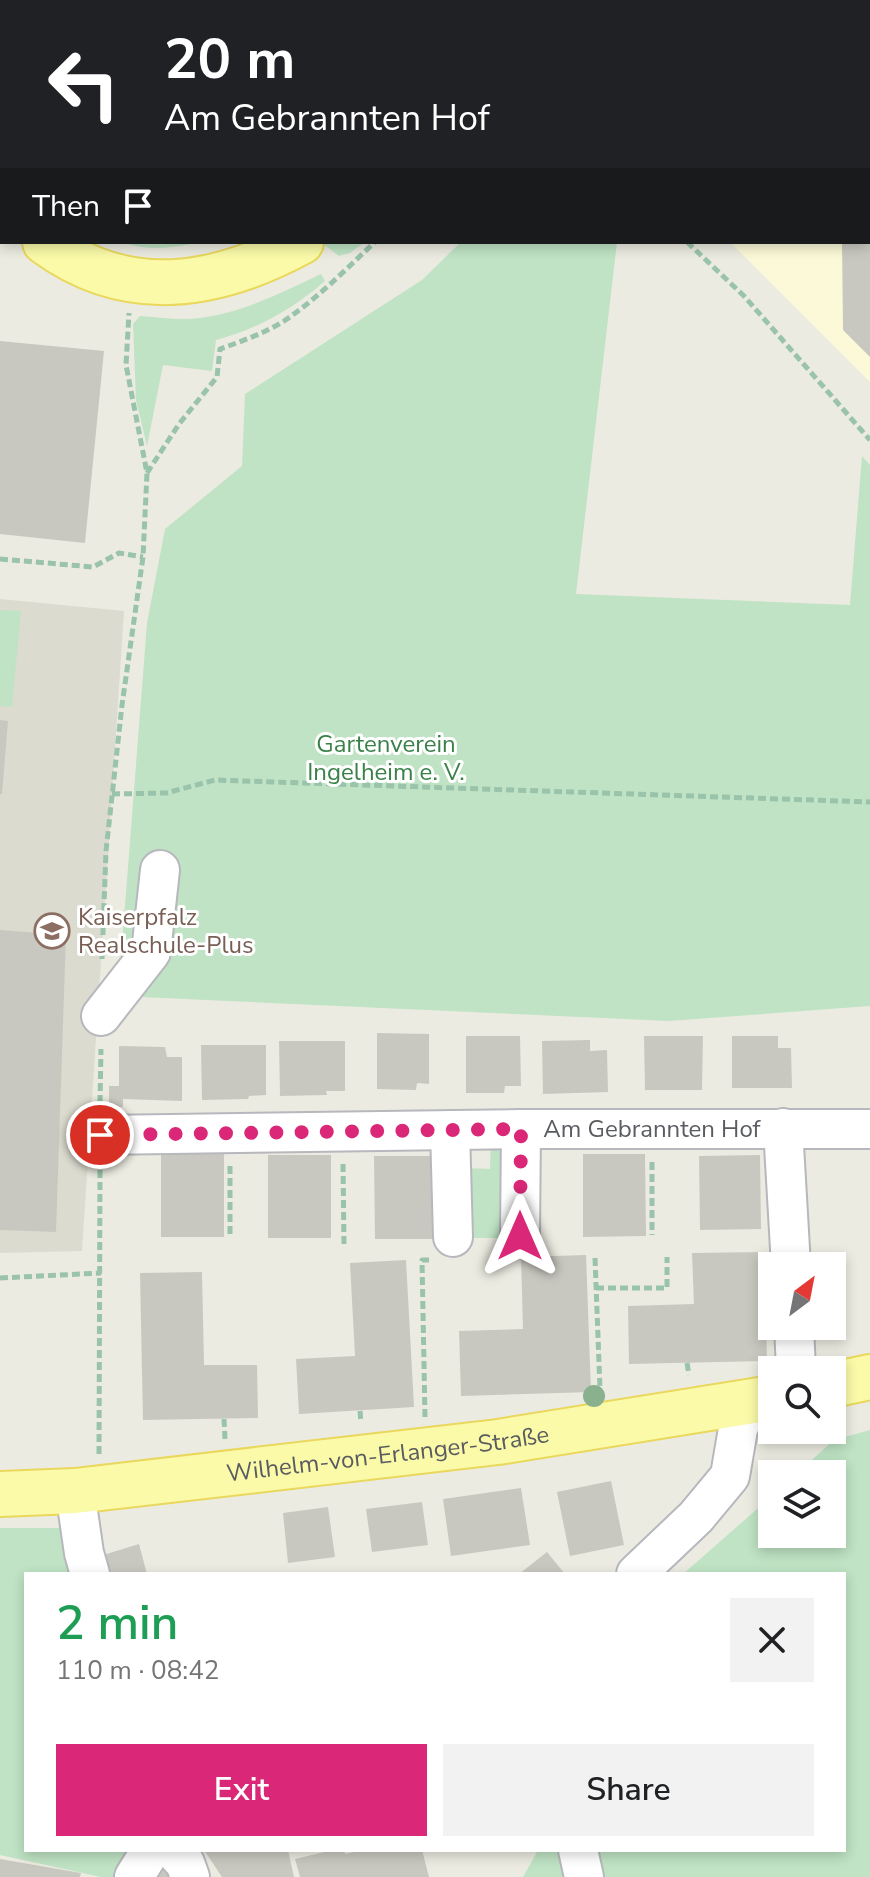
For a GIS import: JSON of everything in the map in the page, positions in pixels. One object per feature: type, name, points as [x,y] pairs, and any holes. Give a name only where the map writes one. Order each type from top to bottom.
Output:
[{"type":"main road","points":[[48,244],[74,261],[131,280],[176,283],[238,271],[297,244]]},
{"type":"main road","points":[[238,271],[273,244]]},
{"type":"main road","points":[[846,1382],[870,1377]]},
{"type":"main road","name":"Wilhelm-von-Erlanger-Straße","points":[[0,1494],[75,1491],[426,1450],[758,1401]]},
{"type":"street","points":[[101,1016],[151,952],[160,870]]},
{"type":"street","name":"Am Gebrannten Hof","points":[[783,1128],[790,1252]]},
{"type":"street","name":"Am Gebrannten Hof","points":[[520,1236],[521,1129]]},
{"type":"street","name":"Am Gebrannten Hof","points":[[100,1135],[521,1129],[870,1129]]},
{"type":"street","points":[[445,1248],[450,1130]]},
{"type":"street","points":[[638,1572],[696,1517],[730,1476],[738,1429],[758,1404]]},
{"type":"street","points":[[75,1491],[89,1572]]},
{"type":"street","points":[[134,1877],[150,1852]]},
{"type":"street","points":[[175,1852],[185,1863],[190,1877]]},
{"type":"street","points":[[578,1852],[584,1877]]},
{"type":"path","points":[[131,280],[126,365],[147,473],[179,424],[217,377],[220,349],[284,321],[373,244]]},
{"type":"path","points":[[689,244],[744,296],[870,440]]},
{"type":"path","points":[[0,559],[93,567],[119,553],[143,557]]},
{"type":"path","points":[[112,794],[166,793],[215,780],[870,802]]},
{"type":"path","points":[[652,1129],[652,1235]]},
{"type":"path","points":[[342,1131],[344,1244]]},
{"type":"path","points":[[230,1133],[230,1236]]},
{"type":"path","points":[[426,1450],[422,1260],[445,1248]]},
{"type":"path","points":[[596,1288],[667,1288],[667,1257]]},
{"type":"path","points":[[595,1258],[601,1426]]},
{"type":"path","points":[[0,1278],[101,1273]]},
{"type":"shaded area","points":[[732,244],[870,244],[870,382]]},
{"type":"shaded area","name":"Kaiserpfalz Realschule-Plus","points":[[0,599],[124,611],[82,1251],[0,1253]]},
{"type":"green space","points":[[130,244],[191,244],[162,248]]},
{"type":"green space","points":[[323,244],[362,244],[350,253],[339,256]]},
{"type":"green space","name":"Gartenverein Ingelheim e. V.","points":[[459,244],[617,244],[576,594],[850,605],[862,456],[870,465],[870,1006],[669,1021],[118,996],[147,623],[165,529],[242,466],[245,394],[422,280]]},
{"type":"green space","points":[[321,274],[325,281],[287,309],[260,324],[216,340],[212,371],[163,365],[147,446],[136,400],[133,324],[140,316],[184,319],[220,314],[255,304]]},
{"type":"green space","points":[[0,610],[21,611],[12,707],[0,706]]},
{"type":"green space","points":[[491,1141],[510,1142],[509,1238],[464,1238],[465,1168],[490,1169]]},
{"type":"green space","points":[[870,1430],[870,1877],[523,1877],[537,1852],[846,1852],[846,1572],[685,1572],[758,1508],[758,1548],[846,1548],[846,1460],[812,1460],[830,1444],[846,1444],[846,1437]]},
{"type":"green space","points":[[0,1528],[62,1528],[73,1572],[24,1572],[24,1852],[131,1852],[118,1877],[101,1877],[0,1855]]},
{"type":"building","points":[[842,244],[870,244],[870,357],[843,330]]},
{"type":"building","points":[[0,341],[104,351],[85,543],[0,534]]},
{"type":"building","points":[[0,720],[8,721],[2,794],[0,794]]},
{"type":"building","points":[[0,930],[66,935],[56,1232],[0,1230]]},
{"type":"building","points":[[377,1033],[429,1034],[429,1084],[417,1083],[416,1090],[377,1089]]},
{"type":"building","points":[[466,1036],[520,1036],[521,1086],[505,1086],[504,1093],[466,1093]]},
{"type":"building","points":[[644,1036],[703,1036],[702,1090],[645,1090]]},
{"type":"building","points":[[732,1036],[778,1036],[778,1048],[791,1048],[792,1088],[732,1088]]},
{"type":"building","points":[[590,1040],[590,1051],[607,1050],[608,1092],[543,1094],[542,1041]]},
{"type":"building","points":[[279,1041],[345,1041],[345,1091],[326,1091],[327,1095],[280,1096]]},
{"type":"building","points":[[201,1045],[266,1045],[266,1095],[249,1096],[248,1099],[202,1100]]},
{"type":"building","points":[[119,1046],[165,1047],[167,1057],[182,1057],[182,1101],[123,1099],[123,1107],[109,1107],[109,1086],[119,1086]]},
{"type":"building","points":[[161,1154],[224,1154],[224,1237],[161,1237]]},
{"type":"building","points":[[583,1154],[645,1154],[646,1236],[583,1237]]},
{"type":"building","points":[[268,1155],[331,1155],[331,1238],[268,1238]]},
{"type":"building","points":[[760,1155],[761,1229],[700,1230],[699,1156]]},
{"type":"building","points":[[374,1156],[437,1156],[438,1239],[375,1239]]},
{"type":"building","points":[[758,1252],[758,1340],[766,1340],[767,1356],[758,1356],[758,1361],[629,1364],[628,1306],[694,1304],[692,1253]]},
{"type":"building","points":[[586,1255],[591,1392],[461,1396],[459,1331],[523,1329],[521,1257]]},
{"type":"building","points":[[406,1260],[414,1407],[299,1414],[296,1359],[355,1356],[350,1263]]},
{"type":"building","points":[[202,1272],[204,1365],[257,1365],[258,1418],[143,1420],[140,1273]]},
{"type":"building","points":[[611,1481],[624,1545],[570,1556],[557,1492]]},
{"type":"building","points":[[521,1488],[530,1545],[451,1556],[443,1499]]},
{"type":"building","points":[[422,1502],[428,1545],[372,1552],[366,1509]]},
{"type":"building","points":[[328,1507],[335,1557],[288,1563],[283,1513]]},
{"type":"building","points":[[139,1544],[146,1572],[105,1572],[100,1556]]},
{"type":"building","points":[[547,1552],[563,1572],[522,1572]]},
{"type":"building","points":[[205,1852],[288,1852],[294,1877],[222,1877]]},
{"type":"building","points":[[325,1852],[423,1852],[429,1877],[300,1877],[295,1859]]},
{"type":"building","points":[[0,1859],[81,1873],[80,1877],[0,1877]]},
{"type":"building","points":[[167,1864],[171,1877],[151,1877]]},
{"type":"place","name":"Kaiserpfalz Realschule-Plus","points":[[52,931]]},
{"type":"route","points":[[100,1135],[521,1129],[520,1236]]}]
